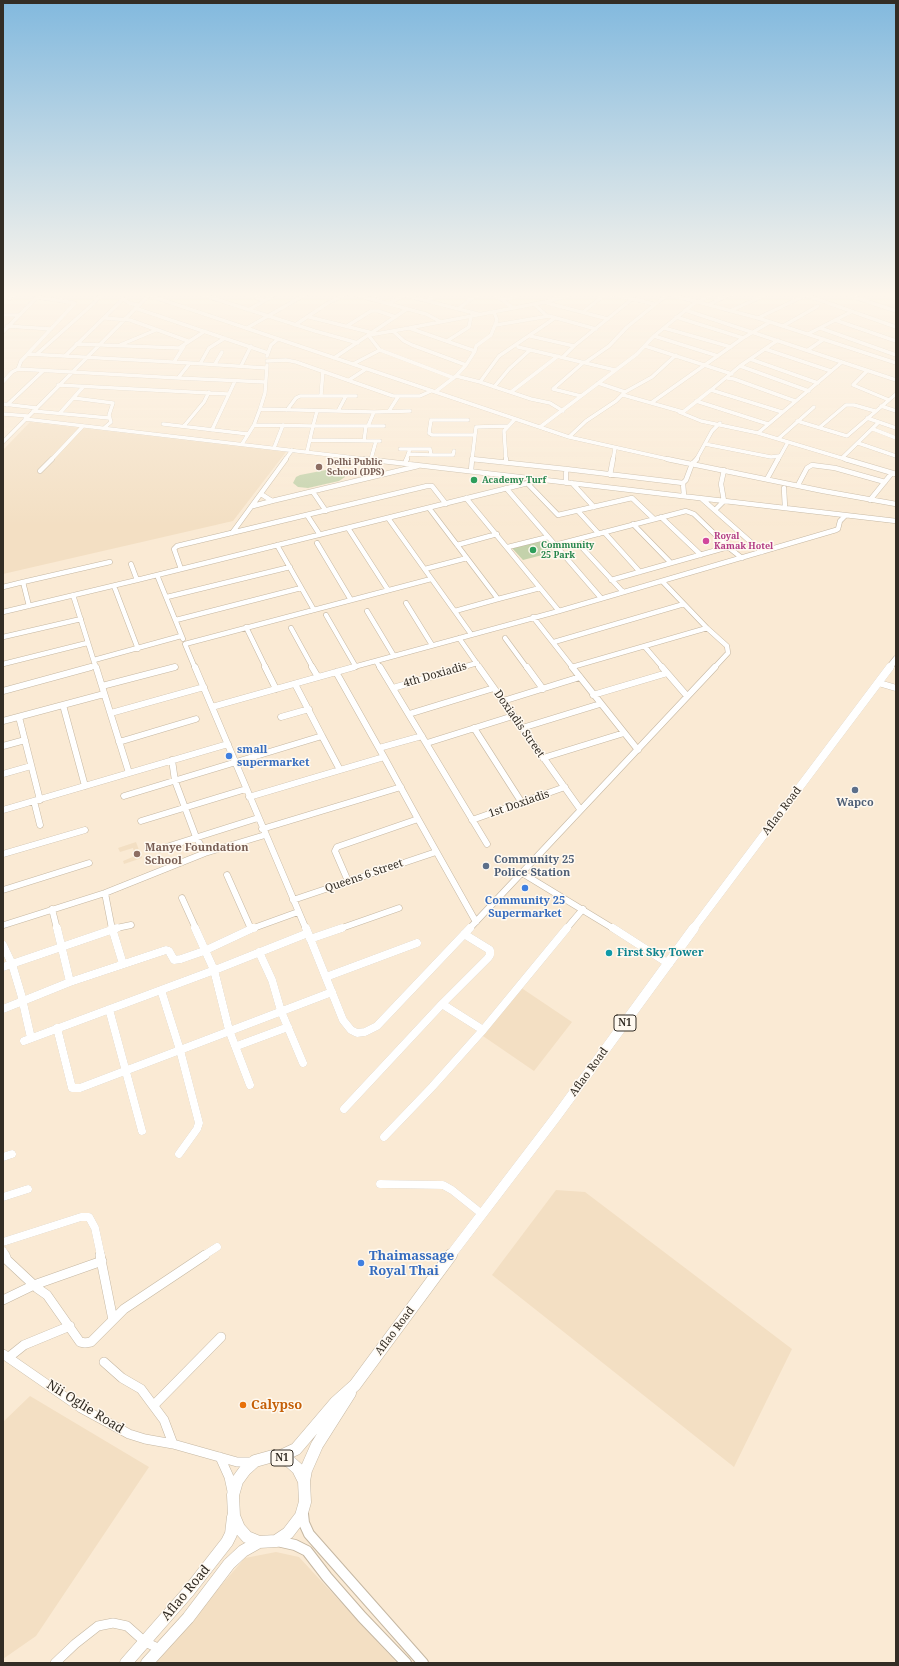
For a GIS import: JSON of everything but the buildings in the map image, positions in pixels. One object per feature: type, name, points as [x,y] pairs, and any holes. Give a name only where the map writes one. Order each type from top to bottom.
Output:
[{"type":"highway","name":"Aflao Road","points":[[304,1481],[306,1470],[317,1445],[354,1387],[556,1117],[700,920],[896,659]]},
{"type":"highway","name":"Aflao Road","points":[[279,1457],[287,1454],[304,1441],[336,1402],[354,1387]]},
{"type":"highway","name":"N1","points":[[259,1542],[247,1537],[243,1533],[234,1516],[233,1495],[241,1475],[255,1461],[267,1457],[279,1457],[294,1465],[304,1481],[306,1495],[303,1509],[293,1528],[276,1541]]},
{"type":"highway","name":"Aflao Road","points":[[126,1663],[188,1592],[228,1542],[234,1516]]},
{"type":"highway","points":[[259,1542],[276,1541]]},
{"type":"highway","name":"Aflao Road","points":[[147,1663],[188,1618],[229,1564],[243,1551],[259,1542]]},
{"type":"main road","points":[[303,1509],[304,1523],[309,1534],[423,1663]]},
{"type":"main road","points":[[276,1541],[295,1544],[307,1550],[327,1577],[362,1617],[406,1663]]},
{"type":"street","points":[[3,382],[10,372],[13,371]]},
{"type":"street","points":[[40,371],[266,382]]},
{"type":"street","points":[[5,404],[43,371]]},
{"type":"street","points":[[178,378],[184,371]]},
{"type":"street","points":[[242,444],[254,425],[265,394],[266,371]]},
{"type":"street","points":[[320,395],[323,371],[398,397],[420,396],[433,392],[455,377],[460,371]]},
{"type":"street","points":[[348,380],[362,371]]},
{"type":"street","points":[[374,371],[569,437],[845,496],[896,504]]},
{"type":"street","points":[[438,371],[455,377],[480,382],[550,403],[563,411]]},
{"type":"street","points":[[480,382],[488,371]]},
{"type":"street","points":[[494,386],[507,371]]},
{"type":"street","points":[[511,392],[541,371]]},
{"type":"street","points":[[575,371],[553,389],[581,396]]},
{"type":"street","points":[[540,427],[614,371]]},
{"type":"street","points":[[569,437],[586,421],[624,394],[652,377],[659,371]]},
{"type":"street","points":[[651,403],[699,371]]},
{"type":"street","points":[[718,371],[734,379],[795,401]]},
{"type":"street","points":[[683,413],[684,410],[735,371]]},
{"type":"street","points":[[753,371],[809,391]]},
{"type":"street","points":[[783,371],[818,383]]},
{"type":"street","points":[[758,433],[831,371]]},
{"type":"street","points":[[889,400],[853,385],[867,371],[896,380]]},
{"type":"street","points":[[3,442],[71,372]]},
{"type":"street","points":[[212,430],[236,380]]},
{"type":"street","points":[[598,383],[624,394],[683,413],[701,421],[720,423],[758,433],[894,473],[870,500]]},
{"type":"street","points":[[58,385],[228,394]]},
{"type":"street","points":[[60,413],[83,387]]},
{"type":"street","points":[[711,390],[782,412]]},
{"type":"street","points":[[184,426],[204,402],[209,392]]},
{"type":"street","points":[[797,421],[847,436],[895,395]]},
{"type":"street","points":[[287,410],[300,396],[356,396]]},
{"type":"street","points":[[338,411],[346,396]]},
{"type":"street","points":[[389,411],[398,397]]},
{"type":"street","points":[[74,398],[113,403],[109,418],[111,419],[111,422],[104,428]]},
{"type":"street","points":[[696,401],[768,424]]},
{"type":"street","points":[[5,404],[37,408]]},
{"type":"street","points":[[820,427],[846,405],[854,405],[875,412]]},
{"type":"street","points":[[881,406],[896,411]]},
{"type":"street","points":[[778,439],[814,407]]},
{"type":"street","points":[[260,409],[374,412],[410,411]]},
{"type":"street","points":[[32,411],[109,418]]},
{"type":"street","points":[[307,452],[317,411]]},
{"type":"street","points":[[364,441],[367,426],[374,412]]},
{"type":"street","points":[[3,414],[83,426],[896,522]]},
{"type":"street","points":[[867,418],[896,428]]},
{"type":"street","points":[[506,462],[504,433],[508,426],[516,419]]},
{"type":"street","points":[[468,420],[431,420],[429,433],[432,435],[474,436]]},
{"type":"street","points":[[843,457],[879,422]]},
{"type":"street","points":[[472,459],[682,483],[686,480],[692,464],[698,459],[712,431],[720,423]]},
{"type":"street","points":[[162,424],[248,434]]},
{"type":"street","points":[[254,425],[384,426]]},
{"type":"street","points":[[274,448],[283,425]]},
{"type":"street","points":[[40,471],[83,426]]},
{"type":"street","points":[[471,471],[474,436],[477,426],[508,426]]},
{"type":"street","points":[[873,429],[896,438]]},
{"type":"street","points":[[310,440],[378,441],[371,459]]},
{"type":"street","points":[[767,479],[788,442]]},
{"type":"street","points":[[858,443],[896,456]]},
{"type":"street","points":[[705,444],[778,458]]},
{"type":"street","points":[[744,452],[748,445]]},
{"type":"street","points":[[610,475],[615,448]]},
{"type":"street","points":[[400,449],[431,455],[453,455],[454,450]]},
{"type":"street","points":[[232,533],[253,506],[292,450]]},
{"type":"street","points":[[405,463],[410,452]]},
{"type":"street","points":[[395,472],[397,462]]},
{"type":"street","points":[[253,506],[421,465]]},
{"type":"street","points":[[798,485],[807,468],[812,465],[836,468],[885,482]]},
{"type":"street","points":[[566,469],[566,483]]},
{"type":"street","points":[[724,470],[721,484],[724,501]]},
{"type":"street","points":[[515,477],[518,485]]},
{"type":"street","points":[[3,612],[114,586],[540,480]]},
{"type":"street","points":[[527,483],[556,514],[560,515],[632,498],[654,519]]},
{"type":"street","points":[[572,483],[594,507]]},
{"type":"street","points":[[682,483],[684,496]]},
{"type":"street","points":[[181,569],[174,548],[232,533],[427,486],[432,486],[446,504]]},
{"type":"street","points":[[506,488],[601,598]]},
{"type":"street","points":[[784,488],[785,508]]},
{"type":"street","points":[[313,492],[326,511]]},
{"type":"street","points":[[261,494],[272,501]]},
{"type":"street","points":[[466,498],[508,547],[559,611]]},
{"type":"street","points":[[702,499],[762,552]]},
{"type":"street","points":[[715,510],[724,501]]},
{"type":"street","points":[[429,508],[498,599]]},
{"type":"street","points":[[554,545],[686,510],[690,511],[728,547],[742,558]]},
{"type":"street","points":[[578,511],[599,534]]},
{"type":"street","points":[[836,514],[840,521]]},
{"type":"street","points":[[307,515],[320,535]]},
{"type":"street","points":[[212,708],[471,634],[559,611],[836,530],[838,529],[840,521],[845,516]]},
{"type":"street","points":[[661,517],[701,555]]},
{"type":"street","points":[[388,518],[471,634]]},
{"type":"street","points":[[633,524],[671,563]]},
{"type":"street","points":[[348,528],[388,590]]},
{"type":"street","points":[[604,532],[640,572]]},
{"type":"street","points":[[457,545],[497,534]]},
{"type":"street","points":[[508,547],[548,537]]},
{"type":"street","points":[[575,540],[623,592]]},
{"type":"street","points":[[317,543],[351,600]]},
{"type":"street","points":[[277,545],[314,610]]},
{"type":"street","points":[[611,580],[728,547]]},
{"type":"street","points":[[425,569],[467,558]]},
{"type":"street","points":[[3,587],[110,562]]},
{"type":"street","points":[[131,564],[137,580]]},
{"type":"street","points":[[167,597],[290,567]]},
{"type":"street","points":[[157,575],[167,597],[181,636],[204,687],[343,1020],[347,1026],[357,1033],[365,1032],[376,1026],[476,922],[580,809],[638,750],[728,651],[727,646],[707,628],[662,581]]},
{"type":"street","points":[[185,644],[431,579]]},
{"type":"street","points":[[23,582],[29,606]]},
{"type":"street","points":[[114,586],[138,649]]},
{"type":"street","points":[[176,620],[301,588]]},
{"type":"street","points":[[455,611],[540,588]]},
{"type":"street","points":[[73,595],[129,773]]},
{"type":"street","points":[[406,603],[432,645]]},
{"type":"street","points":[[554,642],[684,604]]},
{"type":"street","points":[[367,611],[394,656]]},
{"type":"street","points":[[326,615],[356,667]]},
{"type":"street","points":[[532,617],[554,642],[600,704],[638,750]]},
{"type":"street","points":[[3,637],[81,619]]},
{"type":"street","points":[[246,628],[276,689]]},
{"type":"street","points":[[291,628],[318,677]]},
{"type":"street","points":[[572,667],[707,628]]},
{"type":"street","points":[[3,691],[181,636]]},
{"type":"street","name":"Doxiadis Street","points":[[459,638],[580,809]]},
{"type":"street","points":[[506,638],[542,689]]},
{"type":"street","points":[[3,664],[87,643]]},
{"type":"street","points":[[645,647],[687,696]]},
{"type":"street","points":[[376,661],[394,688],[487,844]]},
{"type":"street","name":"4th Doxiadis","points":[[394,688],[477,663]]},
{"type":"street","points":[[102,686],[175,667]]},
{"type":"street","points":[[336,672],[476,922]]},
{"type":"street","points":[[594,695],[666,673]]},
{"type":"street","points":[[503,700],[580,677]]},
{"type":"street","points":[[879,682],[896,688]]},
{"type":"street","points":[[295,684],[340,770]]},
{"type":"street","points":[[111,713],[204,687]]},
{"type":"street","points":[[409,714],[494,688]]},
{"type":"street","points":[[3,721],[104,694]]},
{"type":"street","points":[[522,728],[600,704]]},
{"type":"street","points":[[63,705],[85,786]]},
{"type":"street","points":[[281,717],[309,709]]},
{"type":"street","points":[[427,743],[513,716]]},
{"type":"street","points":[[18,717],[31,766],[40,825]]},
{"type":"street","points":[[119,742],[196,719]]},
{"type":"street","points":[[474,728],[522,802]]},
{"type":"street","points":[[543,758],[624,733]]},
{"type":"street","points":[[124,796],[322,736]]},
{"type":"street","points":[[379,748],[422,736]]},
{"type":"street","points":[[3,746],[25,740]]},
{"type":"street","points":[[3,810],[228,744]]},
{"type":"street","points":[[249,797],[384,757]]},
{"type":"street","points":[[172,760],[175,781],[196,837],[205,853]]},
{"type":"street","points":[[3,774],[31,766]]},
{"type":"street","points":[[3,924],[105,893],[205,853],[401,787]]},
{"type":"street","name":"1st Doxiadis","points":[[472,820],[565,787]]},
{"type":"street","points":[[141,821],[246,790]]},
{"type":"street","points":[[160,849],[258,818]]},
{"type":"street","points":[[348,881],[335,851],[337,847],[418,819]]},
{"type":"street","points":[[3,854],[85,830]]},
{"type":"street","name":"Queens 6 Street","points":[[293,900],[436,852]]},
{"type":"street","points":[[3,890],[89,863]]},
{"type":"street","points":[[522,873],[583,909],[669,964]]},
{"type":"street","points":[[227,875],[251,930]]},
{"type":"street","points":[[105,893],[112,929],[123,964]]},
{"type":"street","points":[[182,898],[204,951],[214,970],[229,1030],[237,1046],[250,1085]]},
{"type":"street","points":[[3,945],[12,964],[22,1000],[27,1040],[259,952],[399,908]]},
{"type":"street","points":[[52,909],[70,982]]},
{"type":"street","points":[[384,1137],[432,1087],[483,1030],[583,909]]},
{"type":"street","points":[[3,1009],[22,1000],[70,982],[166,950],[169,951],[174,960],[177,960],[204,951],[251,930],[298,912]]},
{"type":"street","points":[[3,967],[112,929],[131,925]]},
{"type":"street","points":[[344,1109],[490,955],[490,950],[464,934]]},
{"type":"street","points":[[326,977],[417,943]]},
{"type":"street","points":[[259,952],[272,980],[281,1011],[303,1063]]},
{"type":"street","points":[[161,990],[180,1050],[199,1123],[197,1129],[179,1154]]},
{"type":"street","points":[[57,1028],[72,1088],[80,1088],[332,992]]},
{"type":"street","points":[[442,1004],[483,1030]]},
{"type":"street","points":[[109,1010],[127,1071],[142,1131]]},
{"type":"street","points":[[237,1046],[288,1027]]},
{"type":"street","points":[[3,1157],[12,1154]]},
{"type":"street","points":[[380,1184],[443,1185],[482,1214]]},
{"type":"street","points":[[3,1198],[28,1189]]},
{"type":"street","points":[[3,1242],[81,1216],[89,1217],[95,1228],[113,1320]]},
{"type":"street","points":[[3,1251],[7,1260],[47,1295],[80,1342],[85,1343],[91,1342],[124,1309],[217,1247]]},
{"type":"street","points":[[3,1300],[34,1285],[102,1261]]},
{"type":"street","points":[[6,1355],[24,1345],[70,1326]]},
{"type":"street","points":[[154,1405],[221,1337]]},
{"type":"street","name":"Nii Oglie Road","points":[[6,1355],[81,1408],[123,1431],[145,1439],[173,1444],[237,1462],[255,1461]]},
{"type":"street","points":[[104,1362],[122,1378],[141,1389],[164,1420],[173,1444]]},
{"type":"street","points":[[220,1457],[229,1477],[233,1495]]},
{"type":"street","points":[[55,1663],[75,1644],[98,1626],[113,1623],[127,1626],[145,1642],[160,1649]]},
{"type":"shaded area","points":[[30,422],[286,452],[233,521],[3,574],[3,450]]},
{"type":"shaded area","name":"Manye Foundation School","points":[[136,842],[142,858],[124,864],[123,861],[135,856],[133,848],[120,852],[118,848]]},
{"type":"shaded area","points":[[520,987],[572,1022],[534,1071],[480,1034]]},
{"type":"shaded area","points":[[556,1190],[585,1192],[792,1349],[734,1467],[492,1275]]},
{"type":"shaded area","points":[[30,1396],[149,1467],[36,1636],[3,1659],[3,1422]]},
{"type":"shaded area","points":[[276,1552],[299,1557],[397,1663],[153,1663],[245,1558]]},
{"type":"green space","points":[[331,469],[344,472],[345,477],[339,481],[308,488],[298,487],[293,483],[296,477],[300,475]]},
{"type":"green space","name":"Community 25 Park","points":[[543,540],[554,552],[523,560],[512,548]]},
{"type":"place","name":"Delhi Public School (DPS)","points":[[319,467]]},
{"type":"place","name":"Academy Turf","points":[[474,480]]},
{"type":"place","name":"Royal Kamak Hotel","points":[[706,541]]},
{"type":"place","name":"Community 25 Park","points":[[533,550]]},
{"type":"place","name":"small supermarket","points":[[229,756]]},
{"type":"place","name":"Wapco","points":[[855,790]]},
{"type":"place","name":"Manye Foundation School","points":[[137,854]]},
{"type":"place","name":"Community 25 Police Station","points":[[486,866]]},
{"type":"place","name":"Community 25 Supermarket","points":[[525,888]]},
{"type":"place","name":"First Sky Tower","points":[[609,953]]},
{"type":"place","name":"Thaimassage Royal Thai","points":[[361,1263]]},
{"type":"place","name":"Calypso","points":[[243,1405]]}]
